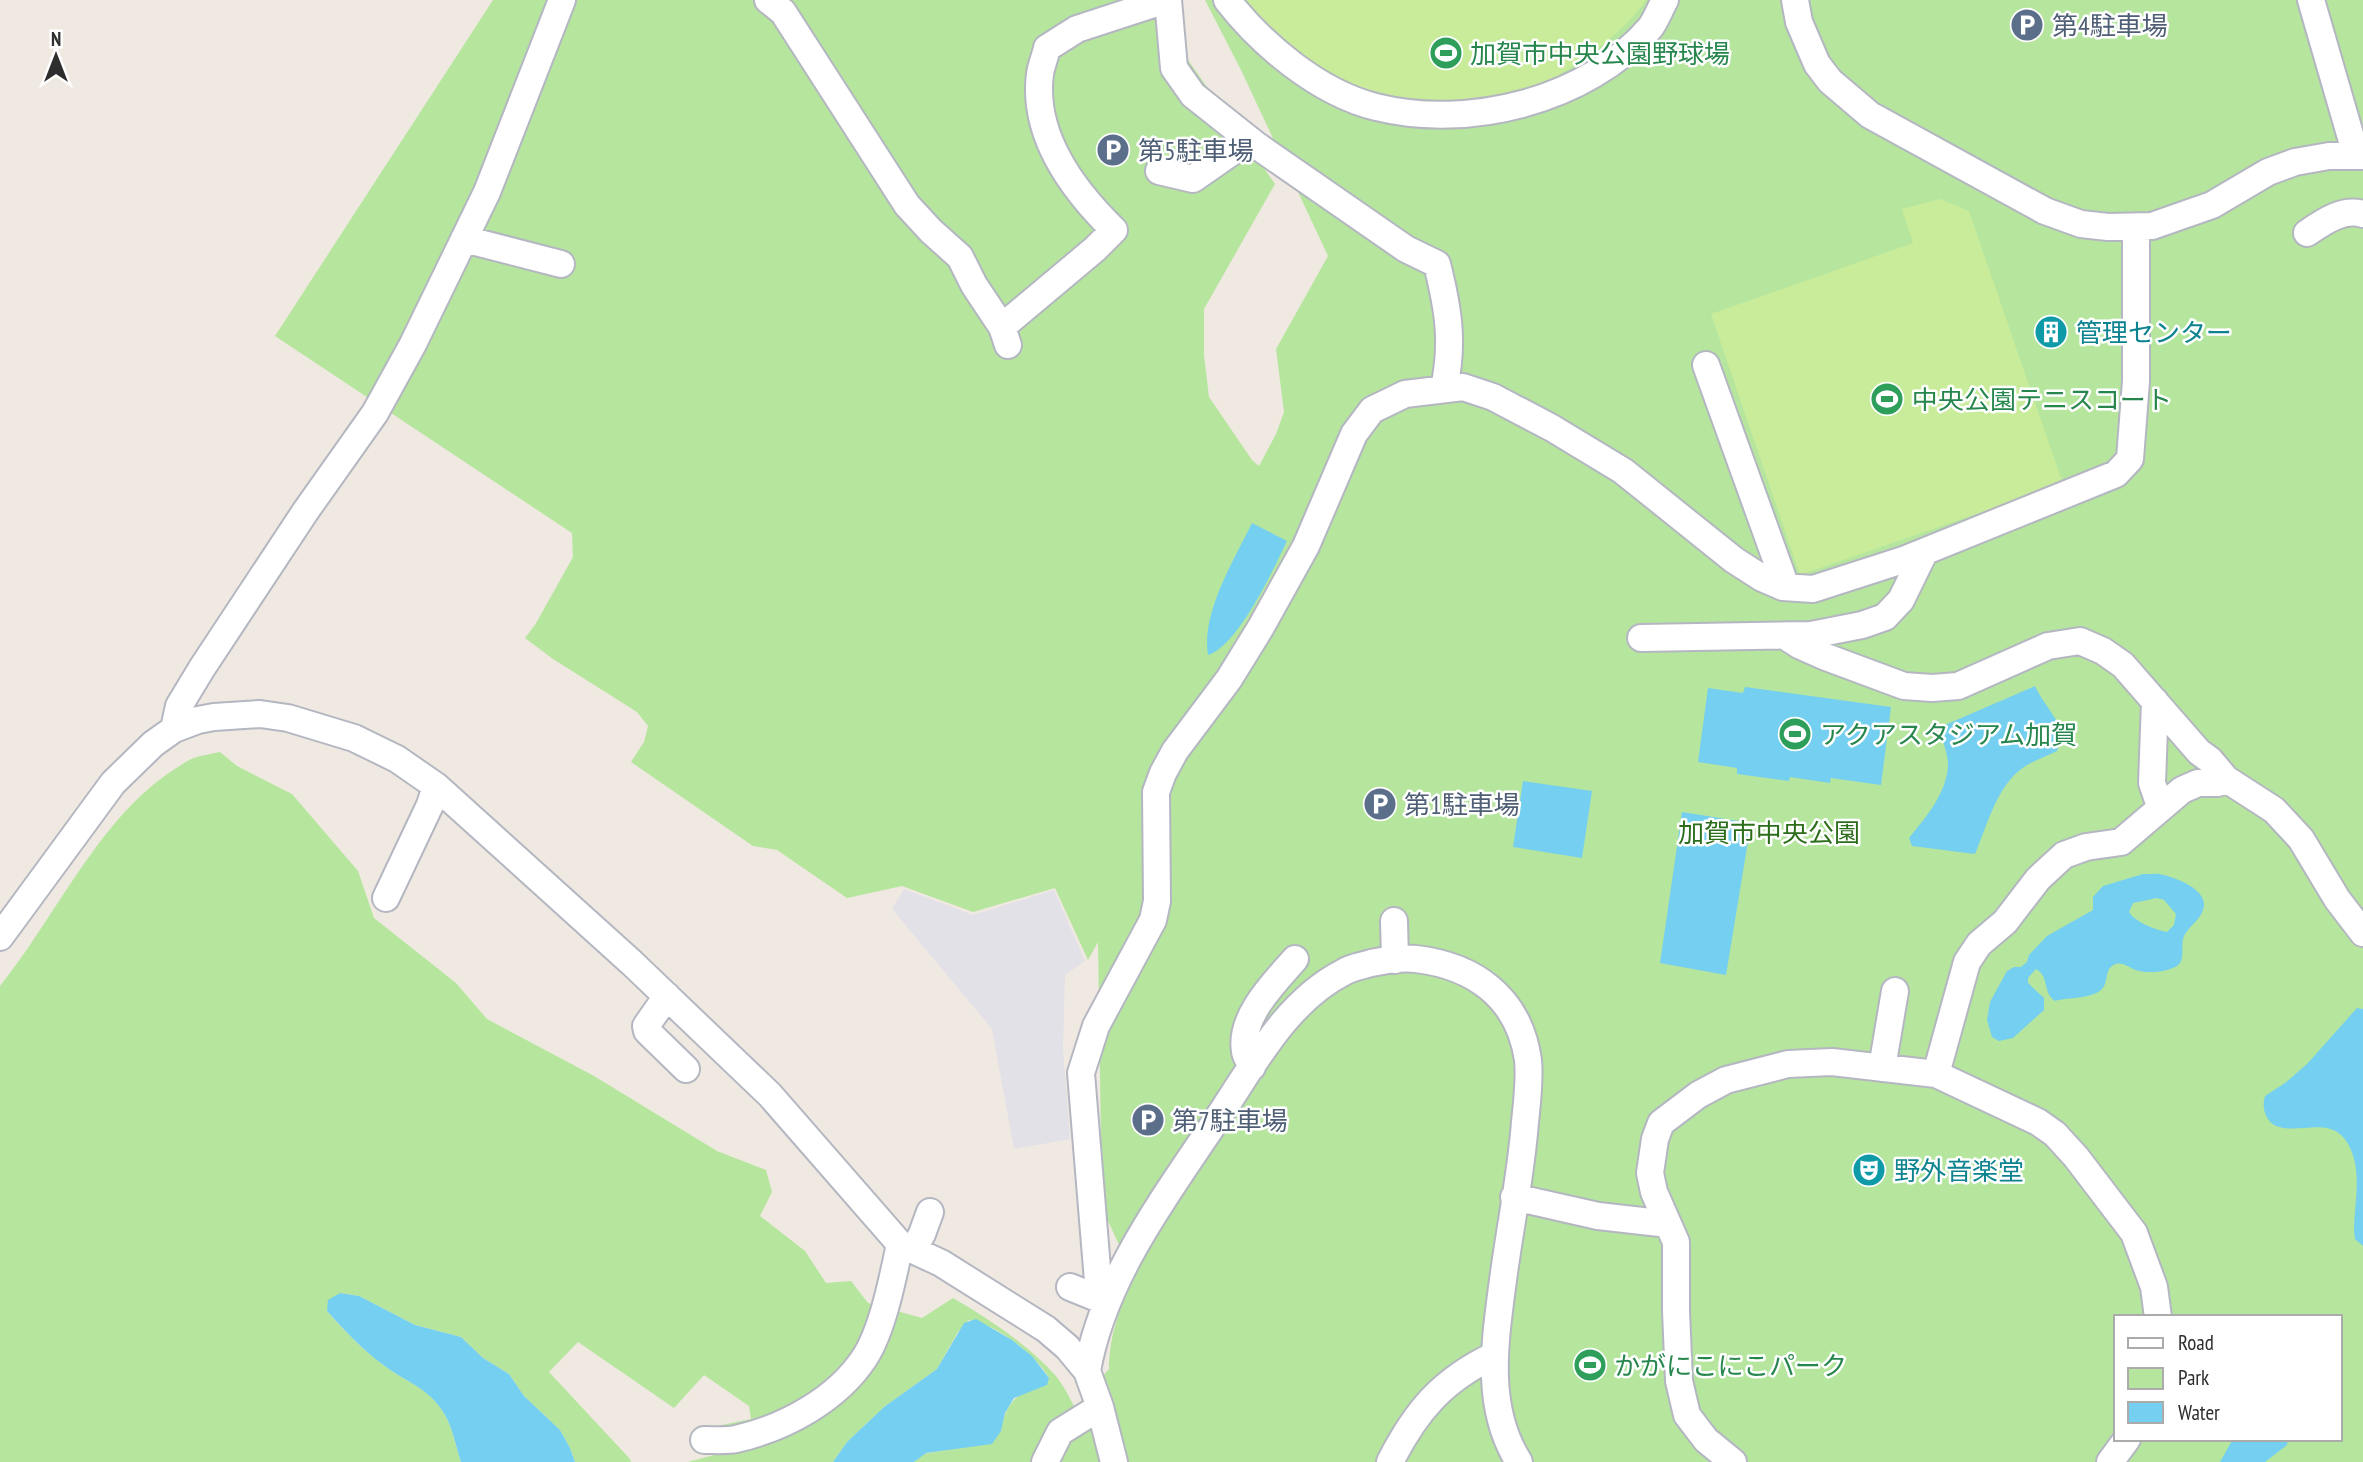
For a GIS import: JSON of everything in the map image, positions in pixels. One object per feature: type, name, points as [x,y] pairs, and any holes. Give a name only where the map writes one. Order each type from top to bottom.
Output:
[{"type":"street","points":[[174,729],[179,706],[202,668],[305,512],[375,413],[413,344],[487,192],[562,0]]},
{"type":"street","points":[[768,0],[783,12],[907,205],[960,257],[1005,336],[1114,230],[1072,184],[1052,147],[1041,111],[1040,74],[1047,48],[1077,29],[1167,0],[1174,68],[1194,95],[1256,145],[1406,249],[1437,264],[1450,322],[1449,359],[1444,387]]},
{"type":"street","points":[[1227,0],[1265,42],[1311,76],[1339,92],[1375,107],[1424,115],[1491,110],[1532,101],[1576,85],[1607,68],[1628,50],[1651,26],[1665,0]]},
{"type":"street","points":[[1795,0],[1799,22],[1817,64],[1830,81],[1870,115],[2045,211],[2081,224],[2136,227],[2152,226],[2213,205],[2268,172],[2295,162],[2329,156],[2360,156],[2311,0]]},
{"type":"street","points":[[1159,171],[1193,179],[1236,149],[1256,145]]},
{"type":"street","points":[[2307,233],[2340,215],[2356,212],[2363,214]]},
{"type":"street","points":[[1107,1302],[1098,1281],[1081,1073],[1096,1026],[1153,920],[1157,901],[1156,792],[1175,751],[1229,679],[1261,627],[1306,545],[1354,435],[1372,411],[1405,394],[1444,387],[1463,387],[1493,397],[1552,428],[1623,471],[1734,560],[1762,578],[1786,587],[1813,589],[1924,553],[2116,474],[2130,459],[2136,381],[2136,227]]},
{"type":"street","points":[[464,239],[561,264]]},
{"type":"street","points":[[1706,365],[1786,587]]},
{"type":"street","points":[[1642,638],[1811,635],[1862,625],[1885,617],[1901,600],[1924,553]]},
{"type":"street","points":[[1785,636],[1826,657],[1904,686],[1932,688],[1958,686],[2049,646],[2080,640],[2103,651],[2123,665],[2226,779],[2274,810],[2301,839],[2337,899],[2363,933]]},
{"type":"street","points":[[2155,701],[2152,783],[2160,806]]},
{"type":"street","points":[[0,937],[113,783],[153,744],[174,729],[214,717],[260,714],[288,718],[355,738],[397,759],[436,786],[667,996],[770,1096],[906,1247],[941,1263],[1046,1329],[1067,1347],[1087,1371],[1114,1462]]},
{"type":"street","points":[[1936,1074],[1967,962],[1979,944],[2005,922],[2038,880],[2064,855],[2086,847],[2121,842],[2182,790],[2198,783],[2218,783]]},
{"type":"street","points":[[386,898],[430,805],[436,786]]},
{"type":"street","points":[[1394,921],[1395,960]]},
{"type":"street","points":[[1087,1371],[1091,1347],[1107,1302],[1133,1249],[1252,1067],[1292,1011],[1317,988],[1346,970],[1380,961],[1411,958],[1443,962],[1468,972],[1495,990],[1510,1011],[1521,1035],[1528,1061],[1523,1151],[1514,1197],[1495,1355],[1495,1382],[1501,1426],[1519,1462]]},
{"type":"street","points":[[1252,1067],[1244,1052],[1247,1027],[1261,998],[1295,959]]},
{"type":"street","points":[[1882,1068],[1895,990]]},
{"type":"street","points":[[667,996],[646,1026],[647,1031],[686,1069]]},
{"type":"street","points":[[1733,1462],[1706,1440],[1687,1415],[1679,1381],[1676,1242],[1654,1192],[1650,1173],[1655,1139],[1661,1123],[1672,1112],[1726,1080],[1781,1065],[1832,1062],[1936,1074],[2038,1122],[2055,1134],[2134,1233],[2154,1287],[2158,1315]]},
{"type":"street","points":[[1514,1197],[1598,1216],[1667,1225]]},
{"type":"street","points":[[704,1440],[733,1440],[766,1431],[819,1404],[841,1384],[865,1357],[906,1247],[922,1234],[930,1212]]},
{"type":"street","points":[[1070,1287],[1107,1302]]},
{"type":"street","points":[[1390,1462],[1405,1431],[1430,1400],[1463,1371],[1495,1355]]},
{"type":"street","points":[[1045,1462],[1060,1432],[1100,1408]]},
{"type":"street","points":[[2110,1462],[2126,1441]]},
{"type":"shaded area","points":[[904,889],[973,915],[1054,890],[1085,961],[1065,975],[1063,1049],[1070,1139],[1014,1149],[992,1029],[892,909]]},
{"type":"green space","name":"加賀市中央公園","points":[[493,0],[1146,0],[1275,184],[1204,309],[1204,355],[1209,397],[1252,460],[1259,466],[1284,412],[1276,349],[1328,256],[1241,70],[1205,0],[2363,0],[2363,1462],[914,1462],[922,1454],[973,1446],[1001,1431],[1011,1403],[1023,1392],[1049,1378],[1035,1360],[1014,1342],[991,1327],[969,1320],[958,1332],[937,1369],[884,1407],[847,1442],[833,1462],[688,1462],[718,1454],[712,1427],[751,1419],[749,1406],[704,1375],[674,1408],[578,1342],[549,1372],[631,1462],[575,1462],[560,1430],[524,1396],[509,1374],[483,1358],[461,1337],[415,1325],[359,1296],[340,1293],[327,1311],[370,1355],[432,1398],[448,1420],[461,1462],[0,1462],[0,986],[80,869],[124,813],[148,789],[182,764],[197,757],[220,752],[237,766],[292,794],[358,871],[374,918],[456,983],[487,1019],[594,1076],[717,1151],[766,1170],[772,1192],[760,1216],[805,1251],[826,1283],[851,1281],[868,1303],[922,1318],[953,1298],[994,1323],[1032,1353],[1058,1379],[1075,1408],[1109,1369],[1116,1322],[1134,1277],[1102,1208],[1098,942],[1088,960],[1055,888],[973,912],[902,886],[847,898],[777,850],[753,846],[631,762],[644,742],[648,726],[637,712],[525,638],[573,557],[572,533],[275,336]]},
{"type":"green space","name":"加賀市中央公園野球場","points":[[1245,0],[1646,0],[1601,46],[1543,83],[1494,97],[1437,100],[1381,93],[1334,76],[1276,35]]},
{"type":"green space","name":"中央公園テニスコート","points":[[1940,199],[1969,211],[2063,484],[1800,575],[1711,314],[1913,243],[1902,209]]},
{"type":"water","points":[[1252,523],[1287,541],[1254,606],[1231,637],[1208,655],[1209,622],[1214,605]]},
{"type":"water","points":[[2035,686],[2063,733],[2057,751],[2027,765],[2008,782],[1995,805],[1975,854],[1912,846],[1909,838],[1935,804],[1947,775],[1947,756],[1938,728]]},
{"type":"water","name":"アクアスタジアム加賀","points":[[1745,687],[1891,707],[1881,785],[1831,778],[1830,783],[1790,777],[1789,781],[1737,774],[1737,768],[1698,762],[1708,688],[1743,693]]},
{"type":"water","points":[[1523,781],[1592,791],[1582,858],[1513,847]]},
{"type":"water","points":[[1682,812],[1751,823],[1726,975],[1660,963]]},
{"type":"water","points":[[2143,874],[2157,874],[2177,879],[2198,892],[2204,903],[2203,910],[2184,936],[2180,964],[2168,970],[2151,972],[2116,964],[2109,969],[2101,990],[2085,996],[2055,1001],[2043,976],[2036,969],[2028,978],[2028,983],[2044,998],[2044,1010],[2013,1038],[1999,1041],[1992,1037],[1987,1020],[1990,1002],[2007,971],[2027,962],[2029,955],[2047,936],[2093,910],[2093,897],[2103,886]],"holes":[[[2157,898],[2164,900],[2176,914],[2174,925],[2167,932],[2141,922],[2129,912],[2133,903]]]},
{"type":"water","points":[[2357,1008],[2363,1009],[2363,1246],[2355,1239],[2356,1170],[2345,1139],[2328,1128],[2279,1127],[2268,1119],[2264,1105],[2265,1096],[2307,1064]]},
{"type":"water","points":[[340,1293],[359,1296],[415,1325],[461,1337],[483,1358],[509,1374],[524,1396],[560,1430],[575,1462],[461,1462],[450,1426],[432,1398],[375,1358],[327,1311],[328,1300]]},
{"type":"water","points":[[976,1319],[1012,1340],[1032,1356],[1049,1378],[1047,1385],[1014,1398],[1005,1413],[1001,1431],[992,1444],[926,1453],[914,1462],[833,1462],[847,1442],[884,1407],[937,1369],[964,1323]]},
{"type":"water","points":[[2232,1441],[2288,1441],[2287,1445],[2265,1462],[2220,1462]]},
{"type":"place","name":"第4駐車場","points":[[2027,25]]},
{"type":"place","name":"加賀市中央公園野球場","points":[[1446,53]]},
{"type":"place","name":"第5駐車場","points":[[1113,150]]},
{"type":"place","name":"管理センター","points":[[2051,332]]},
{"type":"place","name":"中央公園テニスコート","points":[[1887,399]]},
{"type":"place","name":"アクアスタジアム加賀","points":[[1795,734]]},
{"type":"place","name":"第1駐車場","points":[[1380,804]]},
{"type":"place","name":"第7駐車場","points":[[1148,1120]]},
{"type":"place","name":"野外音楽堂","points":[[1869,1170]]},
{"type":"place","name":"かがにこにこパーク","points":[[1590,1365]]}]
